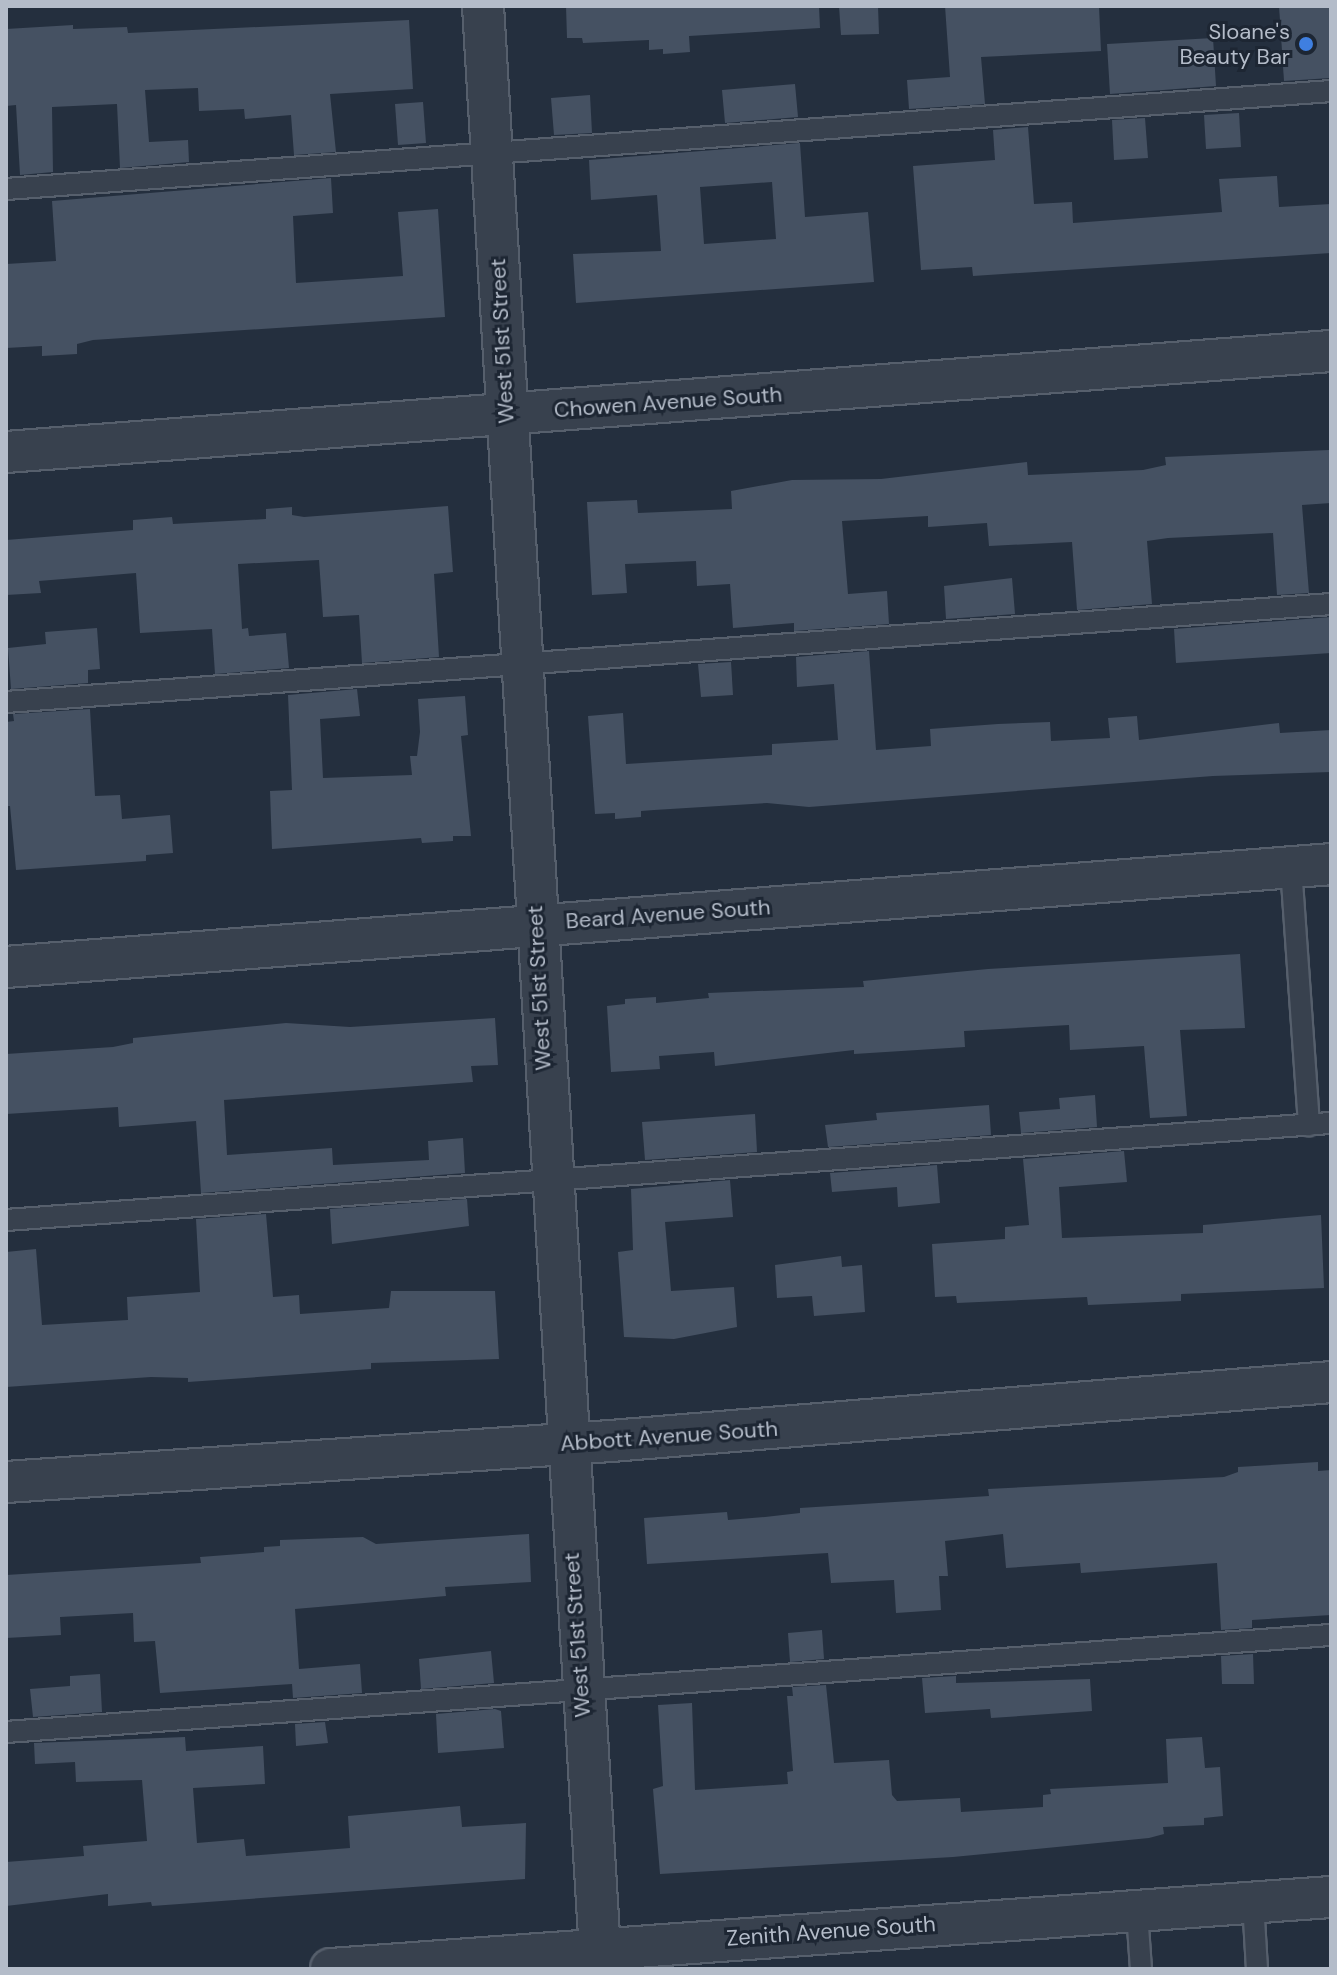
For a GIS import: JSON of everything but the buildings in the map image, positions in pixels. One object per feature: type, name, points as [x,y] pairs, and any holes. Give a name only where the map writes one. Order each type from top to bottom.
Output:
[{"type":"street","name":"West 51st Street","points":[[483,6],[580,1690],[600,1958]]},
{"type":"street","name":"Chowen Avenue South","points":[[6,452],[1331,351]]},
{"type":"street","name":"Beard Avenue South","points":[[6,967],[1331,864]]},
{"type":"street","name":"Abbott Avenue South","points":[[6,1482],[566,1444],[1331,1382]]},
{"type":"street","name":"Zenith Avenue South","points":[[331,1969],[600,1958],[1331,1897]]},
{"type":"lane","points":[[6,189],[1331,91]]},
{"type":"lane","points":[[6,702],[1331,604]]},
{"type":"lane","points":[[1291,867],[1309,1125]]},
{"type":"lane","points":[[6,1220],[1331,1123]]},
{"type":"lane","points":[[6,1732],[1331,1635]]},
{"type":"lane","points":[[1253,1902],[1257,1969]]},
{"type":"lane","points":[[1137,1912],[1141,1969]]},
{"type":"place","name":"Sloane's Beauty Bar","points":[[1306,44]]}]
